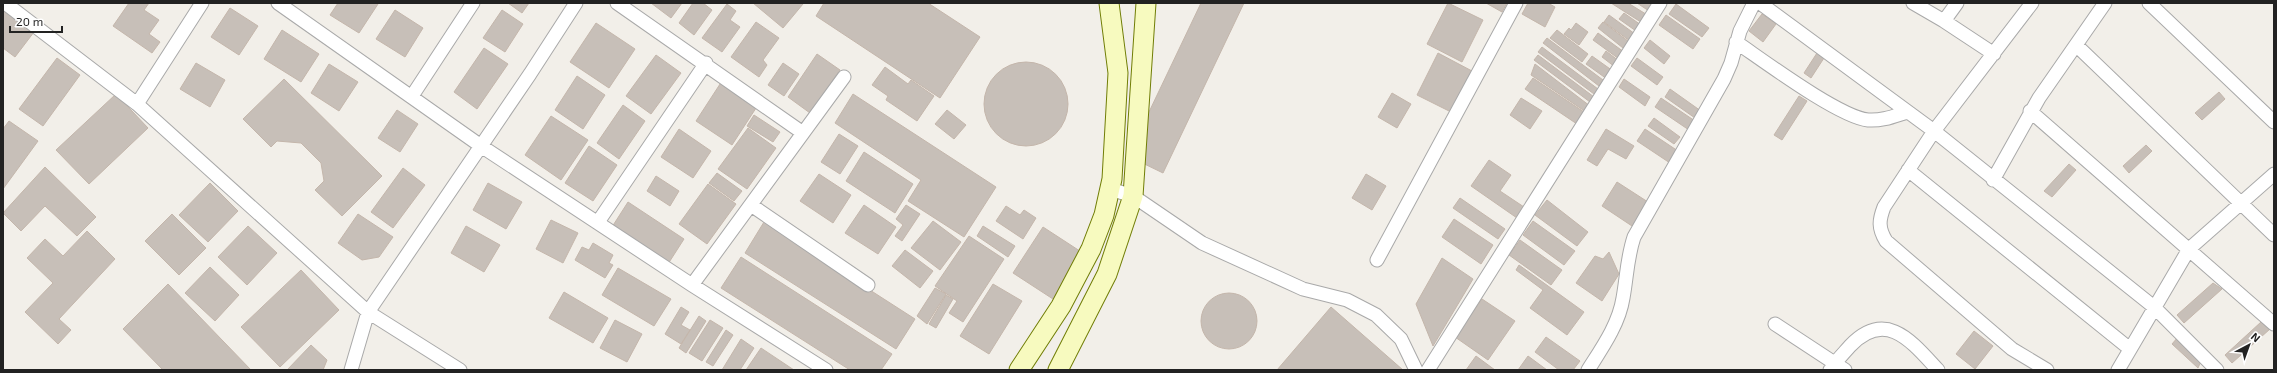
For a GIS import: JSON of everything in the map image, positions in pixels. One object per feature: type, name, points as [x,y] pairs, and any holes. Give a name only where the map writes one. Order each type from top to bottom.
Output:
[{"type":"street","points":[[5,3],[137,104],[368,312],[460,370]]},
{"type":"street","points":[[137,104],[202,3]]},
{"type":"street","points":[[278,3],[481,146],[692,285],[826,370]]},
{"type":"street","points":[[412,96],[473,3]]},
{"type":"street","points":[[350,370],[368,312],[576,3]]},
{"type":"street","points":[[617,3],[706,63],[803,133]]},
{"type":"street","points":[[1019,370],[1060,306],[1091,248],[1104,215],[1112,179],[1118,73],[1109,3]]},
{"type":"street","points":[[1058,370],[1107,274],[1133,196],[1146,3]]},
{"type":"street","points":[[1377,260],[1516,3]]},
{"type":"street","points":[[1428,370],[1660,3]]},
{"type":"street","points":[[1588,370],[1606,343],[1623,299],[1627,256],[1634,237],[1724,78],[1731,63],[1736,42],[1754,3]]},
{"type":"street","points":[[1760,3],[1934,132],[2154,307],[2217,370]]},
{"type":"street","points":[[1913,3],[1944,21],[1994,54]]},
{"type":"street","points":[[1944,21],[1957,3]]},
{"type":"street","points":[[2032,3],[1934,132],[1884,207],[1879,219],[1880,231],[1886,241],[2012,349],[2047,370]]},
{"type":"street","points":[[1993,180],[2030,111],[2105,3]]},
{"type":"street","points":[[2149,3],[2274,122]]},
{"type":"street","points":[[1736,42],[1846,112],[1867,120],[1887,119],[1907,112]]},
{"type":"street","points":[[2076,45],[2274,235]]},
{"type":"street","points":[[598,222],[706,63]]},
{"type":"street","points":[[692,285],[844,77]]},
{"type":"street","points":[[2030,111],[2189,248],[2274,324]]},
{"type":"street","points":[[1908,170],[2130,350]]},
{"type":"street","points":[[2118,370],[2189,248],[2240,202],[2274,174]]},
{"type":"street","points":[[1110,189],[1133,196],[1202,243],[1303,289],[1347,300],[1376,315],[1401,339],[1416,370]]},
{"type":"street","points":[[751,205],[868,285]]},
{"type":"street","points":[[1775,324],[1837,368],[1856,340],[1866,332],[1877,328],[1887,328],[1905,337],[1938,370]]},
{"type":"building","points":[[129,3],[149,3],[144,10],[159,20],[149,34],[160,42],[152,53],[113,26]]},
{"type":"building","points":[[338,3],[378,4],[359,33],[330,15]]},
{"type":"building","points":[[508,3],[529,3],[522,13]]},
{"type":"building","points":[[651,3],[682,3],[671,18]]},
{"type":"building","points":[[693,3],[703,3],[712,10],[694,35],[679,23]]},
{"type":"building","points":[[753,3],[802,3],[803,4],[783,28]]},
{"type":"building","points":[[824,3],[928,3],[980,37],[940,98],[816,16]]},
{"type":"building","points":[[1201,3],[1244,3],[1163,173],[1128,156]]},
{"type":"building","points":[[1448,3],[1483,20],[1462,62],[1427,44]]},
{"type":"building","points":[[1486,3],[1507,3],[1502,12]]},
{"type":"building","points":[[1528,3],[1548,3],[1555,7],[1545,27],[1522,14]]},
{"type":"building","points":[[1611,3],[1628,3],[1649,16],[1644,24]]},
{"type":"building","points":[[1637,3],[1655,3],[1649,11]]},
{"type":"building","points":[[727,4],[736,11],[730,20],[740,27],[722,52],[702,38]]},
{"type":"building","points":[[1676,4],[1709,28],[1702,37],[1669,14]]},
{"type":"building","points":[[230,8],[258,26],[239,55],[211,37]]},
{"type":"building","points":[[3,10],[34,32],[15,57],[3,48]]},
{"type":"building","points":[[395,10],[423,28],[405,57],[376,39]]},
{"type":"building","points":[[502,10],[523,24],[505,52],[483,38]]},
{"type":"building","points":[[1624,13],[1641,25],[1636,31],[1619,19]]},
{"type":"building","points":[[1762,14],[1776,24],[1763,42],[1749,31]]},
{"type":"building","points":[[1609,15],[1635,34],[1630,41],[1604,22]]},
{"type":"building","points":[[1666,15],[1700,39],[1693,49],[1659,25]]},
{"type":"building","points":[[756,22],[779,38],[763,60],[767,65],[759,77],[731,57]]},
{"type":"building","points":[[1603,22],[1628,41],[1623,48],[1598,28]]},
{"type":"building","points":[[596,23],[635,49],[609,88],[570,62]]},
{"type":"building","points":[[1576,23],[1588,32],[1579,45],[1564,34],[1569,28],[1571,30]]},
{"type":"building","points":[[282,30],[319,54],[301,82],[264,59]]},
{"type":"building","points":[[1557,30],[1588,54],[1582,62],[1550,38]]},
{"type":"building","points":[[1598,33],[1624,52],[1619,59],[1593,40]]},
{"type":"building","points":[[1547,38],[1603,80],[1599,86],[1543,43]]},
{"type":"building","points":[[1650,40],[1670,56],[1664,64],[1644,48]]},
{"type":"building","points":[[1542,47],[1598,89],[1594,94],[1538,52]]},
{"type":"building","points":[[484,48],[508,64],[477,109],[454,92]]},
{"type":"building","points":[[1606,51],[1619,61],[1615,67],[1602,57]]},
{"type":"building","points":[[1438,53],[1472,71],[1451,112],[1417,95]]},
{"type":"building","points":[[1817,53],[1824,58],[1811,78],[1804,73]]},
{"type":"building","points":[[817,54],[840,70],[810,113],[788,97]]},
{"type":"building","points":[[656,55],[681,73],[651,114],[626,96]]},
{"type":"building","points":[[1538,55],[1594,97],[1590,102],[1534,60]]},
{"type":"building","points":[[1592,56],[1613,71],[1607,79],[1586,64]]},
{"type":"building","points":[[57,58],[80,75],[43,126],[19,109]]},
{"type":"building","points":[[1637,58],[1663,77],[1657,85],[1631,66]]},
{"type":"building","points":[[1026,62],[1042,65],[1056,74],[1065,88],[1068,104],[1065,120],[1056,134],[1042,143],[1026,146],[1010,143],[996,134],[987,120],[984,104],[987,88],[996,74],[1010,65]]},
{"type":"building","points":[[196,63],[225,80],[210,107],[180,89]]},
{"type":"building","points":[[783,63],[799,74],[784,96],[768,85]]},
{"type":"building","points":[[329,64],[358,82],[339,111],[311,93]]},
{"type":"building","points":[[1535,64],[1590,106],[1586,112],[1531,75]]},
{"type":"building","points":[[885,67],[908,84],[911,80],[934,96],[917,121],[886,100],[888,96],[872,85]]},
{"type":"building","points":[[577,76],[605,95],[583,129],[555,110]]},
{"type":"building","points":[[1533,78],[1584,112],[1577,124],[1525,89]]},
{"type":"building","points":[[284,79],[382,176],[342,216],[315,190],[324,181],[321,163],[301,143],[277,141],[271,147],[243,119]]},
{"type":"building","points":[[1624,79],[1650,97],[1645,106],[1619,87]]},
{"type":"building","points":[[722,81],[758,105],[732,145],[696,121]]},
{"type":"building","points":[[1670,89],[1701,111],[1695,118],[1665,97]]},
{"type":"building","points":[[2219,92],[2225,99],[2202,120],[2195,113]]},
{"type":"building","points":[[1392,93],[1411,104],[1397,128],[1378,117]]},
{"type":"building","points":[[116,94],[148,128],[89,184],[56,150]]},
{"type":"building","points":[[853,94],[996,187],[964,237],[908,201],[921,180],[835,123]]},
{"type":"building","points":[[1799,96],[1807,101],[1782,140],[1774,135]]},
{"type":"building","points":[[1521,98],[1542,111],[1530,129],[1510,115]]},
{"type":"building","points":[[1661,98],[1695,121],[1689,130],[1655,107]]},
{"type":"building","points":[[623,105],[645,121],[619,159],[597,143]]},
{"type":"building","points":[[397,110],[418,124],[400,152],[378,138]]},
{"type":"building","points":[[947,110],[966,125],[954,139],[935,124]]},
{"type":"building","points":[[754,115],[780,132],[773,142],[747,126]]},
{"type":"building","points":[[551,116],[588,140],[561,180],[525,155]]},
{"type":"building","points":[[1654,118],[1680,137],[1674,144],[1648,126]]},
{"type":"building","points":[[9,121],[38,141],[3,189],[3,129]]},
{"type":"building","points":[[748,128],[776,148],[747,189],[718,169]]},
{"type":"building","points":[[679,129],[711,151],[693,178],[661,157]]},
{"type":"building","points":[[1606,129],[1634,146],[1626,159],[1608,149],[1597,166],[1587,160]]},
{"type":"building","points":[[1645,129],[1678,151],[1670,163],[1637,141]]},
{"type":"building","points":[[839,134],[858,146],[840,174],[821,162]]},
{"type":"building","points":[[2146,145],[2152,151],[2129,173],[2123,166]]},
{"type":"building","points":[[589,146],[617,165],[593,201],[565,183]]},
{"type":"building","points":[[864,152],[913,184],[895,213],[846,181]]},
{"type":"building","points":[[1489,160],[1511,175],[1500,191],[1524,207],[1517,218],[1471,186]]},
{"type":"building","points":[[2069,164],[2076,170],[2052,197],[2044,191]]},
{"type":"building","points":[[45,167],[96,217],[77,236],[45,206],[21,231],[3,213]]},
{"type":"building","points":[[403,168],[425,185],[393,228],[371,212]]},
{"type":"building","points":[[717,173],[742,191],[734,201],[709,183]]},
{"type":"building","points":[[819,174],[851,195],[833,223],[800,201]]},
{"type":"building","points":[[1366,174],[1386,186],[1372,210],[1352,198]]},
{"type":"building","points":[[656,176],[679,191],[670,206],[647,191]]},
{"type":"building","points":[[1617,182],[1648,202],[1632,226],[1602,206]]},
{"type":"building","points":[[210,183],[238,211],[208,242],[179,215]]},
{"type":"building","points":[[488,183],[522,202],[506,229],[473,210]]},
{"type":"building","points":[[708,184],[736,204],[707,244],[679,224]]},
{"type":"building","points":[[1460,198],[1505,229],[1498,239],[1453,208]]},
{"type":"building","points":[[1547,200],[1588,232],[1577,246],[1535,215]]},
{"type":"building","points":[[628,202],[684,239],[668,264],[612,227]]},
{"type":"building","points":[[864,205],[896,227],[878,254],[845,233]]},
{"type":"building","points":[[906,205],[920,214],[902,241],[895,236],[903,225],[896,219]]},
{"type":"building","points":[[1006,206],[1020,215],[1024,210],[1036,218],[1023,239],[996,221]]},
{"type":"building","points":[[172,214],[206,248],[179,275],[145,241]]},
{"type":"building","points":[[358,214],[393,237],[379,257],[362,260],[338,243]]},
{"type":"building","points":[[1454,219],[1493,245],[1481,264],[1442,237]]},
{"type":"building","points":[[551,220],[578,233],[563,263],[536,249]]},
{"type":"building","points":[[933,221],[961,242],[940,270],[911,248]]},
{"type":"building","points":[[1533,221],[1575,251],[1564,265],[1523,235]]},
{"type":"building","points":[[764,222],[915,319],[896,349],[745,253]]},
{"type":"building","points":[[248,226],[277,253],[247,285],[218,257]]},
{"type":"building","points":[[466,226],[500,245],[484,272],[451,253]]},
{"type":"building","points":[[983,226],[1015,246],[1008,257],[977,236]]},
{"type":"building","points":[[1043,227],[1086,255],[1056,301],[1013,273]]},
{"type":"building","points":[[87,231],[115,259],[59,319],[71,330],[58,344],[25,312],[53,283],[27,258],[45,239],[63,256]]},
{"type":"building","points":[[969,236],[1004,259],[963,322],[949,313],[957,301],[935,286]]},
{"type":"building","points":[[1520,240],[1562,270],[1551,285],[1509,255]]},
{"type":"building","points":[[593,243],[613,255],[609,263],[613,265],[605,278],[575,260],[582,247],[589,250]]},
{"type":"building","points":[[905,250],[933,271],[920,288],[892,266]]},
{"type":"building","points":[[1609,252],[1619,274],[1602,301],[1576,283],[1595,256],[1603,259]]},
{"type":"building","points":[[741,257],[892,354],[881,370],[850,370],[721,288]]},
{"type":"building","points":[[1442,258],[1473,279],[1433,346],[1416,304]]},
{"type":"building","points":[[1519,265],[1584,312],[1567,335],[1530,308],[1543,290],[1516,270]]},
{"type":"building","points":[[210,267],[239,295],[215,321],[185,293]]},
{"type":"building","points":[[618,268],[671,299],[654,326],[602,295]]},
{"type":"building","points":[[301,270],[339,310],[280,367],[241,327]]},
{"type":"building","points":[[2213,283],[2222,289],[2184,323],[2177,315]]},
{"type":"building","points":[[168,284],[251,370],[163,370],[123,329]]},
{"type":"building","points":[[993,284],[1022,301],[989,354],[960,336]]},
{"type":"building","points":[[935,288],[946,294],[927,324],[917,316]]},
{"type":"building","points":[[564,292],[608,318],[593,343],[549,318]]},
{"type":"building","points":[[1224,293],[1234,293],[1249,301],[1255,310],[1257,321],[1255,332],[1249,341],[1234,349],[1224,349],[1213,344],[1206,337],[1201,326],[1201,316],[1206,305],[1213,298]]},
{"type":"building","points":[[946,295],[953,299],[936,328],[929,324]]},
{"type":"building","points":[[1482,299],[1515,321],[1488,360],[1455,337]]},
{"type":"building","points":[[681,307],[689,312],[681,325],[690,330],[681,344],[665,334]]},
{"type":"building","points":[[1331,307],[1403,370],[1277,370]]},
{"type":"building","points":[[699,316],[706,321],[686,353],[679,348]]},
{"type":"building","points":[[615,320],[642,334],[627,362],[600,348]]},
{"type":"building","points":[[710,320],[723,328],[702,361],[689,353]]},
{"type":"building","points":[[2261,322],[2270,329],[2232,363],[2225,355]]},
{"type":"building","points":[[726,330],[733,335],[713,366],[706,362]]},
{"type":"building","points":[[1974,331],[1993,346],[1975,369],[1956,354]]},
{"type":"building","points":[[1546,337],[1580,361],[1573,370],[1559,370],[1535,352]]},
{"type":"building","points":[[2178,337],[2202,359],[2198,368],[2172,344]]},
{"type":"building","points":[[741,339],[754,348],[740,370],[722,370]]},
{"type":"building","points":[[311,345],[327,360],[323,370],[287,370]]},
{"type":"building","points":[[761,348],[794,370],[746,370]]},
{"type":"building","points":[[1476,356],[1495,370],[1466,370]]},
{"type":"building","points":[[1528,356],[1547,370],[1518,370]]}]
